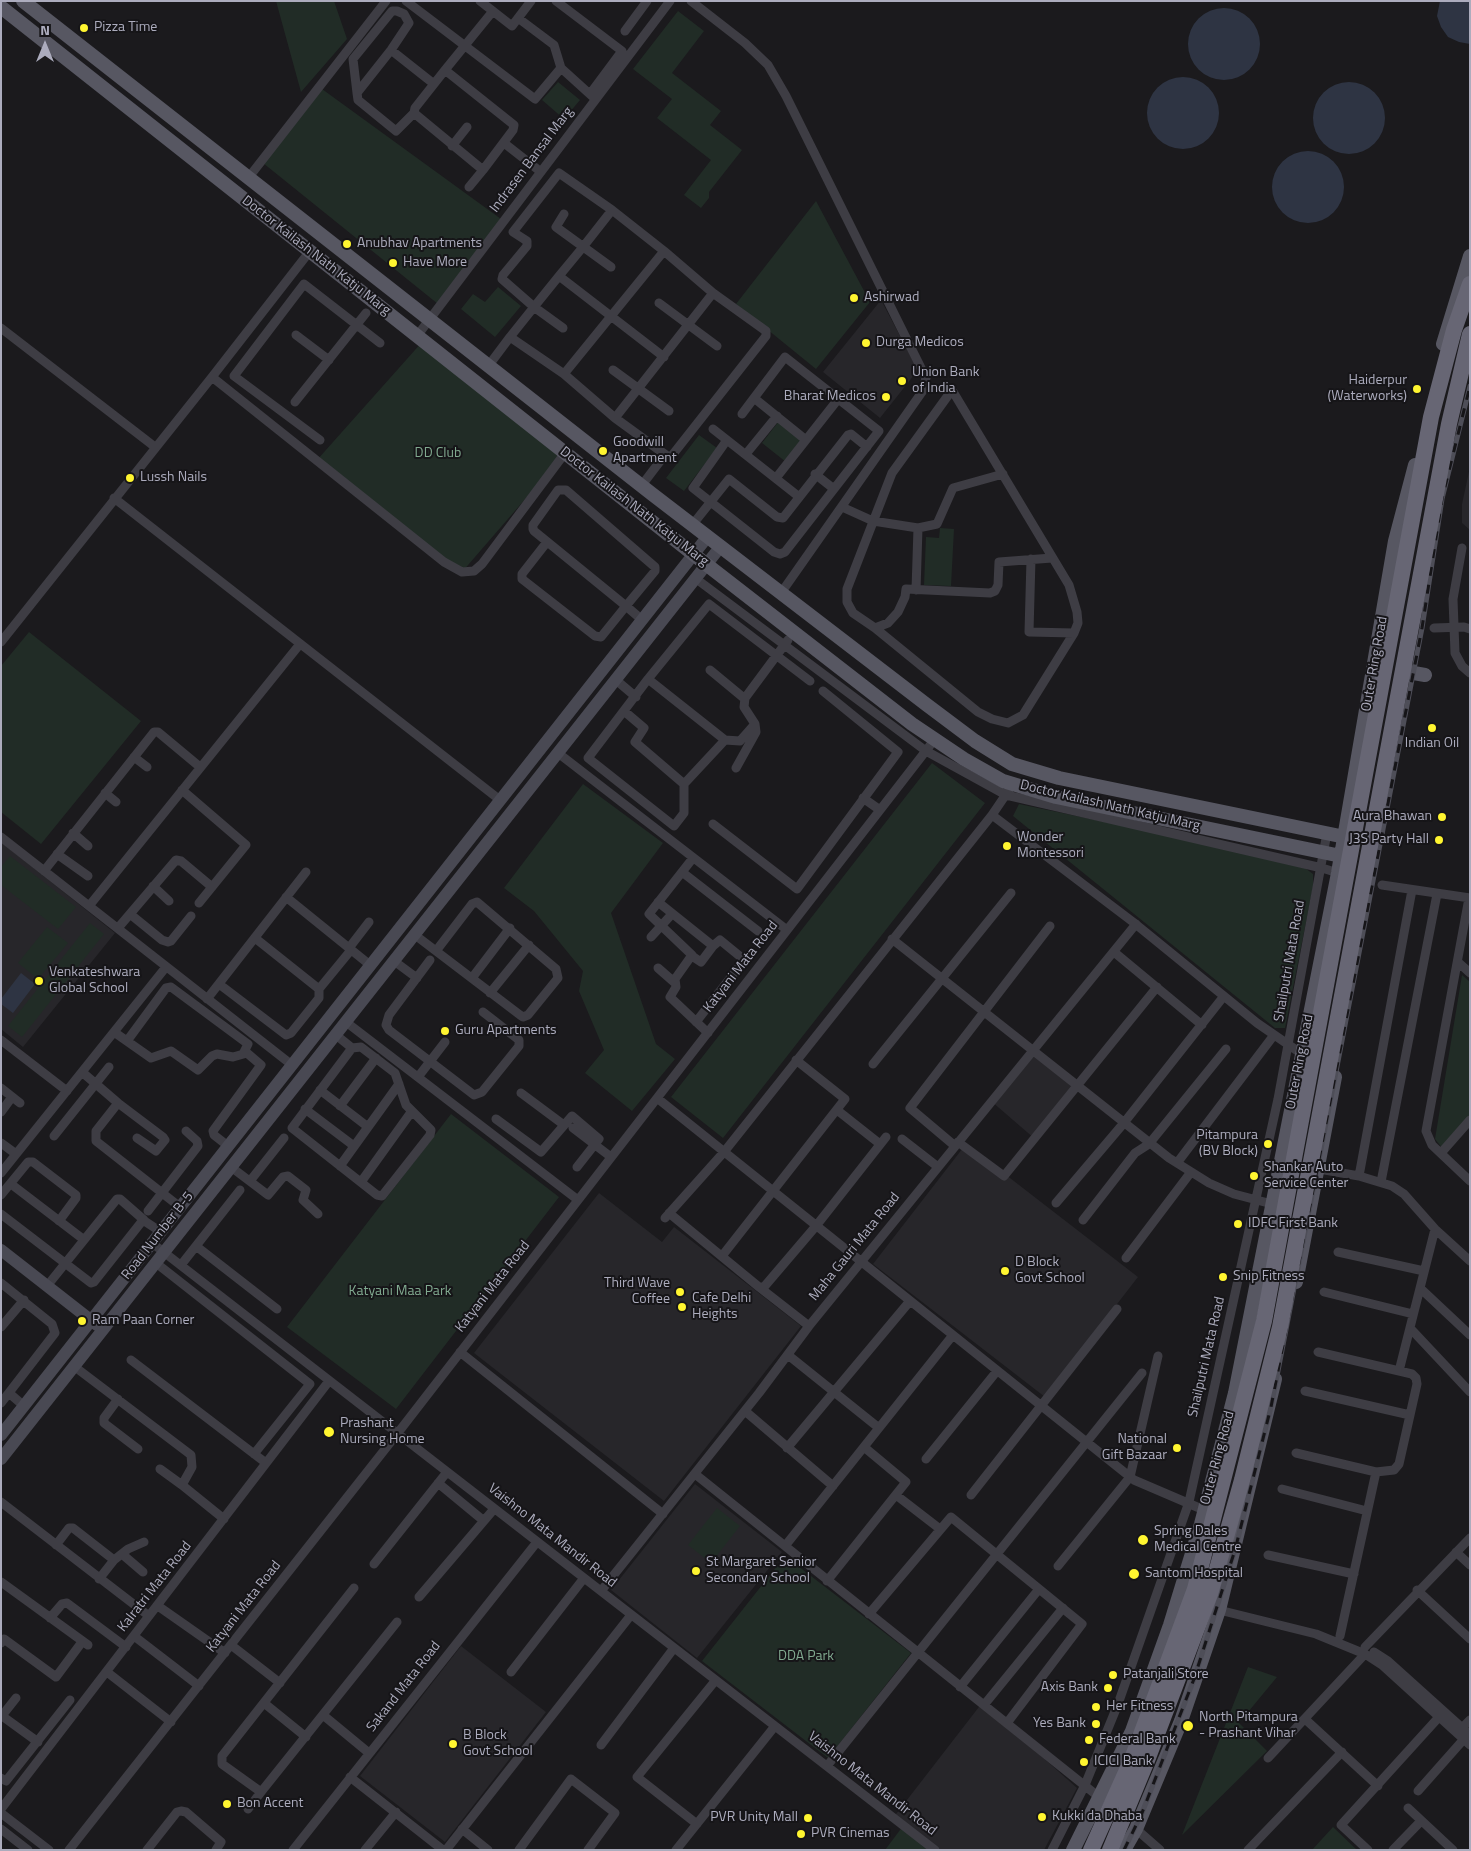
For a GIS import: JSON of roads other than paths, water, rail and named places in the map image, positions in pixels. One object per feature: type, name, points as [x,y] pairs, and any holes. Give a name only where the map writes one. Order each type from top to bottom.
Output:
[{"type":"highway","name":"Outer Ring Road","points":[[1091,1850],[1132,1759],[1195,1589],[1264,1321],[1431,417],[1454,330],[1470,284]]},
{"type":"highway","name":"Outer Ring Road","points":[[1110,1850],[1146,1763],[1210,1594],[1242,1480],[1280,1327],[1449,424],[1470,334]]},
{"type":"main road","name":"Doctor Kailash Nath Katju Marg","points":[[33,4],[249,177],[781,593],[927,706],[1012,764],[1059,778],[1345,837]]},
{"type":"main road","name":"Doctor Kailash Nath Katju Marg","points":[[1,7],[693,554],[912,724],[964,759],[1003,781],[1010,790],[1056,797],[1341,856]]},
{"type":"main road","name":"Outer Ring Road","points":[[1073,1850],[1132,1731],[1151,1679],[1186,1578],[1235,1393],[1345,837],[1396,541],[1447,326],[1470,256]]},
{"type":"main road","points":[[1124,1850],[1136,1830],[1190,1696],[1220,1606],[1284,1343],[1319,1169],[1450,439],[1470,359]]},
{"type":"main road","points":[[1378,648],[1411,653]]},
{"type":"main road","points":[[1408,672],[1425,675]]},
{"type":"main road","points":[[1120,810],[1125,791]]},
{"type":"main road","points":[[1306,1033],[1341,1041]]},
{"type":"main road","points":[[1218,1459],[1254,1470]]},
{"type":"main road","points":[[1151,1679],[1190,1696]]},
{"type":"street","points":[[249,177],[386,1]]},
{"type":"street","points":[[406,1],[535,99],[560,68]]},
{"type":"street","points":[[480,1],[512,26],[531,1]]},
{"type":"street","points":[[518,18],[554,45],[560,68],[593,97],[622,51],[556,1]]},
{"type":"street","points":[[625,31],[647,1]]},
{"type":"street","name":"Indrasen Bansal Marg","points":[[417,336],[541,172],[593,97],[670,1]]},
{"type":"street","points":[[691,1],[745,43],[768,65],[786,96],[926,378],[922,392],[781,593]]},
{"type":"street","points":[[357,93],[391,50],[409,23],[404,14],[392,11],[353,59],[357,93],[358,100],[396,131],[414,113],[415,108],[493,11]]},
{"type":"street","points":[[391,50],[434,84]]},
{"type":"street","points":[[445,70],[511,122],[513,130],[469,187]]},
{"type":"street","points":[[414,113],[483,170]]},
{"type":"street","points":[[452,146],[467,127]]},
{"type":"street","points":[[504,143],[541,172]]},
{"type":"street","points":[[510,337],[564,374],[615,418],[664,456],[670,458],[674,456],[766,336],[766,331],[713,293],[612,210],[563,174],[556,174],[513,232],[527,241],[527,246],[502,279],[562,328]]},
{"type":"street","points":[[489,365],[612,210]]},
{"type":"street","points":[[564,214],[556,227],[611,267]]},
{"type":"street","points":[[2,640],[310,251]]},
{"type":"street","points":[[564,374],[610,315],[664,251]]},
{"type":"street","points":[[558,276],[664,357]]},
{"type":"street","points":[[320,440],[234,376],[304,284],[380,343]]},
{"type":"street","points":[[615,418],[713,293]]},
{"type":"street","points":[[659,303],[717,346]]},
{"type":"street","points":[[295,402],[366,313]]},
{"type":"street","points":[[1,328],[155,447]]},
{"type":"street","points":[[296,335],[329,360]]},
{"type":"street","points":[[727,440],[694,484],[695,492],[774,552],[780,554],[785,552],[879,429],[785,357],[742,414]]},
{"type":"street","points":[[613,370],[669,411]]},
{"type":"street","points":[[212,377],[444,562],[462,572],[474,571],[482,564],[565,453]]},
{"type":"street","points":[[952,390],[1069,585],[1077,612],[1078,623],[1074,633],[1023,716],[1008,723],[992,719],[978,712],[853,613],[847,602],[846,589],[873,521],[892,473],[952,390]]},
{"type":"street","points":[[754,398],[806,440]]},
{"type":"street","points":[[776,478],[839,398]]},
{"type":"street","points":[[746,454],[777,416]]},
{"type":"street","points":[[712,429],[798,496]]},
{"type":"street","points":[[693,524],[729,479],[780,518],[849,434],[867,447]]},
{"type":"street","points":[[642,485],[664,456]]},
{"type":"street","points":[[816,474],[834,489]]},
{"type":"street","points":[[842,507],[873,521],[918,528],[937,524],[953,488],[1003,474]]},
{"type":"street","points":[[547,542],[522,574],[524,580],[595,636],[600,637],[626,606],[655,571],[655,566],[566,490],[558,490],[532,525],[534,531],[626,606],[641,619]]},
{"type":"street","points":[[114,498],[500,800]]},
{"type":"street","points":[[916,590],[918,528]]},
{"type":"street","points":[[1,1435],[708,536]]},
{"type":"street","name":"Road Number B-5","points":[[1,1459],[721,546]]},
{"type":"street","points":[[1462,548],[1453,599],[1456,628],[1455,653],[1462,666],[1470,673]]},
{"type":"street","points":[[874,628],[888,622],[898,612],[905,597],[906,589],[990,593],[996,591],[998,585],[999,562],[1052,558]]},
{"type":"street","points":[[1031,559],[1029,632],[1074,633]]},
{"type":"street","points":[[695,578],[926,750],[1010,790],[1338,873]]},
{"type":"street","points":[[725,740],[684,784],[684,813],[674,826],[588,758],[648,679],[709,604],[810,681]]},
{"type":"street","points":[[1434,628],[1470,630]]},
{"type":"street","points":[[736,768],[754,740],[756,732],[755,724],[744,707],[745,699],[794,632]]},
{"type":"street","points":[[89,906],[300,644]]},
{"type":"street","points":[[710,670],[745,699]]},
{"type":"street","points":[[648,679],[725,740],[740,741],[755,724]]},
{"type":"street","points":[[616,680],[636,697]]},
{"type":"street","points":[[713,824],[797,889],[898,752],[823,691]]},
{"type":"street","points":[[842,706],[851,694]]},
{"type":"street","points":[[624,711],[644,728],[635,742],[684,784]]},
{"type":"street","points":[[44,870],[156,731],[200,768]]},
{"type":"street","name":"Katyani Mata Road","points":[[69,1850],[397,1434],[935,739]]},
{"type":"street","points":[[558,754],[787,930]]},
{"type":"street","points":[[134,757],[147,767]]},
{"type":"street","points":[[182,790],[246,845],[244,850],[199,903]]},
{"type":"street","points":[[809,1326],[722,1256],[667,1216],[724,1152],[1010,790]]},
{"type":"street","points":[[105,793],[116,802]]},
{"type":"street","points":[[863,798],[880,810]]},
{"type":"street","points":[[992,815],[1136,924],[1274,1035],[1302,1054]]},
{"type":"street","name":"Shailputri Mata Road","points":[[1052,1850],[1085,1785],[1118,1704],[1189,1502],[1278,1099],[1327,833]]},
{"type":"street","points":[[73,834],[88,846]]},
{"type":"street","points":[[1,837],[292,1065]]},
{"type":"street","points":[[57,854],[88,876]]},
{"type":"street","points":[[693,858],[648,914],[692,956],[701,962],[720,940],[741,957],[743,961],[696,1022]]},
{"type":"street","points":[[118,928],[173,861],[179,860],[212,887]]},
{"type":"street","points":[[208,999],[306,872]]},
{"type":"street","points":[[682,872],[758,931]]},
{"type":"street","points":[[1382,885],[1469,898],[1426,1131],[1428,1138],[1441,1153],[1470,1181]]},
{"type":"street","points":[[152,886],[169,901]]},
{"type":"street","points":[[1359,1176],[1412,890]]},
{"type":"street","points":[[872,1064],[1011,893]]},
{"type":"street","points":[[1381,1182],[1437,894]]},
{"type":"street","points":[[286,897],[370,965]]},
{"type":"street","points":[[658,902],[713,946]]},
{"type":"street","points":[[415,935],[490,993],[523,1017],[528,1015],[558,978],[556,969],[480,903],[474,903],[436,951]]},
{"type":"street","points":[[130,914],[162,940],[168,942],[171,941],[191,916]]},
{"type":"street","points":[[651,937],[672,914]]},
{"type":"street","points":[[219,984],[286,1035],[291,1033],[319,998],[320,989],[369,922]]},
{"type":"street","name":"Maha Gauri Mata Road","points":[[600,1591],[745,1411],[809,1326],[1136,924]]},
{"type":"street","points":[[1050,926],[910,1108],[957,1144],[1004,1176],[1077,1088],[1106,1047],[1157,987]]},
{"type":"street","points":[[472,978],[510,928]]},
{"type":"street","points":[[255,938],[320,989]]},
{"type":"street","points":[[892,940],[1149,1144],[1209,1183],[1272,1204]]},
{"type":"street","points":[[490,993],[529,945]]},
{"type":"street","points":[[1114,952],[1202,1025]]},
{"type":"street","points":[[674,982],[692,956]]},
{"type":"street","points":[[430,960],[389,1015],[386,1025],[389,1030],[469,1094],[482,1092],[520,1043],[483,1012]]},
{"type":"street","points":[[394,961],[417,978]]},
{"type":"street","points":[[1458,963],[1470,973]]},
{"type":"street","points":[[1,1173],[166,967]]},
{"type":"street","points":[[658,968],[674,982],[676,987],[670,997],[708,1032]]},
{"type":"street","points":[[114,1032],[151,1058],[171,1051],[198,1070],[214,1055],[233,1057],[244,1052],[248,1047],[248,1044],[171,987],[166,988],[127,1041]]},
{"type":"street","points":[[1056,1203],[1123,1124],[1224,996]]},
{"type":"street","points":[[340,1029],[352,1048]]},
{"type":"street","points":[[340,1029],[418,1077],[578,1200]]},
{"type":"street","points":[[1177,1163],[1274,1035]]},
{"type":"street","points":[[1,1040],[66,1091]]},
{"type":"street","points":[[418,1077],[444,1042]]},
{"type":"street","points":[[360,1047],[395,1073],[403,1099],[412,1111],[431,1128],[430,1135],[384,1195],[377,1195],[292,1128],[352,1048],[360,1047]]},
{"type":"street","points":[[1083,1220],[1135,1153],[1149,1144],[1226,1049]]},
{"type":"street","points":[[228,1146],[214,1135],[213,1130],[262,1066],[244,1052]]},
{"type":"street","points":[[340,1106],[376,1058]]},
{"type":"street","points":[[722,1256],[845,1099],[796,1060]]},
{"type":"street","points":[[54,1136],[109,1068]]},
{"type":"street","points":[[82,1072],[118,1103],[164,1137],[165,1140],[156,1151],[137,1138]]},
{"type":"street","points":[[340,1166],[399,1084]]},
{"type":"street","points":[[1,1089],[16,1100],[1,1112]]},
{"type":"street","points":[[320,1090],[368,1127]]},
{"type":"street","points":[[521,1093],[611,1157]]},
{"type":"street","points":[[657,1098],[1130,1477],[1204,1510]]},
{"type":"street","points":[[1278,1099],[1293,1101]]},
{"type":"street","points":[[118,1103],[96,1131],[96,1141],[180,1207]]},
{"type":"street","points":[[305,1109],[354,1146]]},
{"type":"street","points":[[759,1287],[764,1287],[816,1226],[883,1140],[837,1110]]},
{"type":"street","points":[[361,1182],[412,1111]]},
{"type":"street","points":[[496,1118],[539,1152],[546,1149],[569,1126]]},
{"type":"street","points":[[1441,1153],[1470,1120]]},
{"type":"street","points":[[148,1211],[198,1146],[197,1141],[186,1131]]},
{"type":"street","points":[[250,1181],[284,1138]]},
{"type":"street","points":[[902,1139],[938,1168]]},
{"type":"street","points":[[1,1142],[16,1154]]},
{"type":"street","points":[[577,1167],[595,1145]]},
{"type":"street","points":[[1,1196],[28,1162],[33,1162],[76,1195],[76,1198],[59,1221]]},
{"type":"street","points":[[232,1167],[268,1195],[283,1177],[288,1176],[306,1190],[303,1200],[318,1214]]},
{"type":"street","points":[[1319,1169],[1359,1176],[1392,1186],[1404,1194],[1435,1229],[1470,1261]]},
{"type":"street","points":[[1126,1258],[1191,1172]]},
{"type":"street","points":[[11,1184],[83,1239]]},
{"type":"street","points":[[181,1265],[240,1190]]},
{"type":"street","points":[[47,1286],[117,1199],[120,1199],[161,1232]]},
{"type":"street","points":[[1,1214],[89,1282],[94,1282],[144,1220]]},
{"type":"street","points":[[1399,1371],[1435,1229]]},
{"type":"street","name":"Vaishno Mata Mandir Road","points":[[152,1244],[935,1850]]},
{"type":"street","points":[[196,1246],[277,1309]]},
{"type":"street","points":[[1,1250],[103,1330]]},
{"type":"street","points":[[1338,1252],[1424,1271]]},
{"type":"street","points":[[156,1263],[310,1384],[254,1454]]},
{"type":"street","points":[[1,1283],[52,1324],[55,1334],[1,1403]]},
{"type":"street","points":[[1420,1288],[1470,1335]]},
{"type":"street","points":[[1324,1292],[1413,1314]]},
{"type":"street","points":[[1,1327],[24,1300]]},
{"type":"street","points":[[787,1448],[910,1301]]},
{"type":"street","points":[[971,1495],[1117,1309]]},
{"type":"street","points":[[1410,1328],[1470,1392]]},
{"type":"street","points":[[785,1546],[953,1335]]},
{"type":"street","points":[[460,1352],[663,1514]]},
{"type":"street","points":[[1296,1453],[1376,1472],[1394,1470],[1400,1464],[1417,1384],[1416,1378],[1412,1374],[1318,1352]]},
{"type":"street","points":[[788,1355],[879,1428]]},
{"type":"street","points":[[1058,1566],[1130,1477],[1158,1356]]},
{"type":"street","points":[[131,1360],[266,1464]]},
{"type":"street","points":[[75,1366],[191,1455],[192,1467],[182,1485]]},
{"type":"street","points":[[926,1459],[998,1371]]},
{"type":"street","points":[[827,1766],[1088,1443],[1142,1373]]},
{"type":"street","name":"Kalratri Mata Road","points":[[1,1809],[329,1381]]},
{"type":"street","points":[[1305,1391],[1410,1415]]},
{"type":"street","points":[[10,1393],[24,1406]]},
{"type":"street","points":[[118,1399],[104,1418],[104,1423],[138,1449]]},
{"type":"street","points":[[745,1411],[833,1486]]},
{"type":"street","points":[[827,1581],[906,1482],[864,1447]]},
{"type":"street","points":[[160,1469],[224,1519]]},
{"type":"street","points":[[374,1564],[447,1472]]},
{"type":"street","points":[[1340,1636],[1376,1472]]},
{"type":"street","points":[[695,1474],[1099,1797]]},
{"type":"street","points":[[438,1483],[484,1521]]},
{"type":"street","points":[[1282,1489],[1367,1511]]},
{"type":"street","points":[[896,1495],[940,1530]]},
{"type":"street","points":[[1,1502],[149,1616]]},
{"type":"street","points":[[419,1597],[494,1509]]},
{"type":"street","points":[[869,1614],[951,1517],[998,1554],[1082,1624],[1006,1723]]},
{"type":"street","points":[[56,1545],[70,1528],[73,1528],[114,1560]]},
{"type":"street","points":[[1268,1758],[1305,1719],[1418,1590],[1470,1538]]},
{"type":"street","points":[[99,1579],[114,1560],[144,1542]]},
{"type":"street","name":"Sakand Mata Road","points":[[293,1850],[537,1542]]},
{"type":"street","points":[[1456,1552],[1470,1565]]},
{"type":"street","points":[[122,1554],[144,1572]]},
{"type":"street","points":[[1268,1555],[1354,1574]]},
{"type":"street","points":[[511,1672],[584,1578]]},
{"type":"street","points":[[1,1582],[85,1643],[56,1678],[4,1639],[1,1642]]},
{"type":"street","points":[[261,1792],[222,1764],[220,1759],[354,1588]]},
{"type":"street","points":[[960,1687],[1039,1588]]},
{"type":"street","points":[[1418,1590],[1470,1639]]},
{"type":"street","points":[[50,1618],[62,1604],[67,1603],[126,1647]]},
{"type":"street","points":[[158,1606],[225,1653]]},
{"type":"street","points":[[1220,1606],[1340,1636],[1365,1651],[1439,1717],[1468,1740]]},
{"type":"street","points":[[1220,1606],[1316,1634],[1388,1661],[1462,1728],[1468,1740]]},
{"type":"street","points":[[984,1705],[1063,1608]]},
{"type":"street","points":[[350,1777],[445,1850],[631,1615]]},
{"type":"street","points":[[248,1809],[397,1622]]},
{"type":"street","points":[[134,1636],[199,1686]]},
{"type":"street","points":[[231,1645],[280,1683]]},
{"type":"street","points":[[601,1745],[674,1648]]},
{"type":"street","points":[[107,1672],[171,1722]]},
{"type":"street","points":[[697,1824],[637,1778],[715,1680]]},
{"type":"street","points":[[16,1698],[2,1717],[38,1742]]},
{"type":"street","points":[[1,1778],[6,1782],[70,1700]]},
{"type":"street","points":[[264,1703],[306,1737]]},
{"type":"street","points":[[323,1715],[369,1753]]},
{"type":"street","points":[[1368,1850],[1341,1825],[1439,1717]]},
{"type":"street","points":[[1305,1719],[1378,1786]]},
{"type":"street","points":[[1462,1728],[1470,1720]]},
{"type":"street","points":[[676,1850],[775,1726]]},
{"type":"street","points":[[1418,1792],[1468,1740]]},
{"type":"street","points":[[1248,1850],[1342,1752]]},
{"type":"street","points":[[518,1850],[571,1779],[615,1813],[588,1850]]},
{"type":"street","points":[[1408,1808],[1449,1848]]},
{"type":"street","points":[[147,1850],[177,1812],[181,1811],[186,1812],[221,1842],[216,1850]]},
{"type":"street","points":[[365,1850],[396,1812]]},
{"type":"street","points":[[1,1813],[49,1850]]},
{"type":"street","points":[[1393,1850],[1421,1821]]},
{"type":"street","points":[[1,1829],[28,1850]]},
{"type":"street","points":[[462,1829],[488,1850]]},
{"type":"street","points":[[1136,1830],[1160,1850]]},
{"type":"water","points":[[1440,1],[1470,1],[1470,44],[1448,37],[1441,27],[1437,16]]},
{"type":"water","points":[[1224,8],[1244,14],[1254,24],[1260,44],[1254,64],[1244,74],[1224,80],[1204,74],[1194,64],[1188,44],[1194,24],[1204,14]]},
{"type":"water","points":[[1183,77],[1203,83],[1213,93],[1219,113],[1213,133],[1203,143],[1183,149],[1163,143],[1153,133],[1147,113],[1153,93],[1163,83]]},
{"type":"water","points":[[1349,82],[1369,88],[1379,98],[1385,118],[1379,138],[1369,148],[1349,154],[1329,148],[1319,138],[1313,118],[1319,98],[1329,88]]},
{"type":"water","points":[[1308,151],[1328,157],[1338,167],[1344,187],[1338,207],[1328,217],[1308,223],[1288,217],[1278,207],[1272,187],[1278,167],[1288,157]]},
{"type":"water","points":[[21,973],[35,984],[13,1013],[1,1004],[1,999]]},
{"type":"railway","points":[[1124,1850],[1142,1813],[1194,1679],[1235,1550],[1271,1407],[1422,628],[1442,499],[1470,386]]},
{"type":"place","name":"Pizza Time","points":[[84,28]]},
{"type":"place","name":"Anubhav Apartments","points":[[347,244]]},
{"type":"place","name":"Have More","points":[[393,263]]},
{"type":"place","name":"Ashirwad","points":[[854,298]]},
{"type":"place","name":"Durga Medicos","points":[[866,343]]},
{"type":"place","name":"Union Bank of India","points":[[902,381]]},
{"type":"place","name":"Haiderpur (Waterworks)","points":[[1417,389]]},
{"type":"place","name":"Bharat Medicos","points":[[886,397]]},
{"type":"place","name":"Goodwill Apartment","points":[[603,451]]},
{"type":"place","name":"Lussh Nails","points":[[130,478]]},
{"type":"place","name":"Indian Oil","points":[[1432,728]]},
{"type":"place","name":"Aura Bhawan","points":[[1442,817]]},
{"type":"place","name":"J3S Party Hall","points":[[1439,840]]},
{"type":"place","name":"Wonder Montessori","points":[[1007,846]]},
{"type":"place","name":"Venkateshwara Global School","points":[[39,981]]},
{"type":"place","name":"Guru Apartments","points":[[445,1031]]},
{"type":"place","name":"Pitampura (BV Block)","points":[[1268,1144]]},
{"type":"place","name":"Shankar Auto Service Center","points":[[1254,1176]]},
{"type":"place","name":"IDFC First Bank","points":[[1238,1224]]},
{"type":"place","name":"D Block Govt School","points":[[1005,1271]]},
{"type":"place","name":"Snip Fitness","points":[[1223,1277]]},
{"type":"place","name":"Third Wave Coffee","points":[[680,1292]]},
{"type":"place","name":"Cafe Delhi Heights","points":[[682,1307]]},
{"type":"place","name":"Ram Paan Corner","points":[[82,1321]]},
{"type":"place","name":"Prashant Nursing Home","points":[[329,1432]]},
{"type":"place","name":"National Gift Bazaar","points":[[1177,1448]]},
{"type":"place","name":"Spring Dales Medical Centre","points":[[1143,1540]]},
{"type":"place","name":"St Margaret Senior Secondary School","points":[[696,1571]]},
{"type":"place","name":"Santom Hospital","points":[[1134,1574]]},
{"type":"place","name":"Patanjali Store","points":[[1113,1675]]},
{"type":"place","name":"Axis Bank","points":[[1108,1688]]},
{"type":"place","name":"Her Fitness","points":[[1096,1707]]},
{"type":"place","name":"Yes Bank","points":[[1096,1724]]},
{"type":"place","name":"North Pitampura - Prashant Vihar","points":[[1188,1726]]},
{"type":"place","name":"Federal Bank","points":[[1089,1740]]},
{"type":"place","name":"B Block Govt School","points":[[453,1744]]},
{"type":"place","name":"ICICI Bank","points":[[1084,1762]]},
{"type":"place","name":"Bon Accent","points":[[227,1804]]},
{"type":"place","name":"Kukki da Dhaba","points":[[1042,1817]]},
{"type":"place","name":"PVR Unity Mall","points":[[808,1818]]},
{"type":"place","name":"PVR Cinemas","points":[[801,1834]]},
{"type":"park label","name":"DD Club","points":[[438,454]]},
{"type":"park label","name":"Katyani Maa Park","points":[[400,1292]]},
{"type":"park label","name":"DDA Park","points":[[806,1657]]}]
